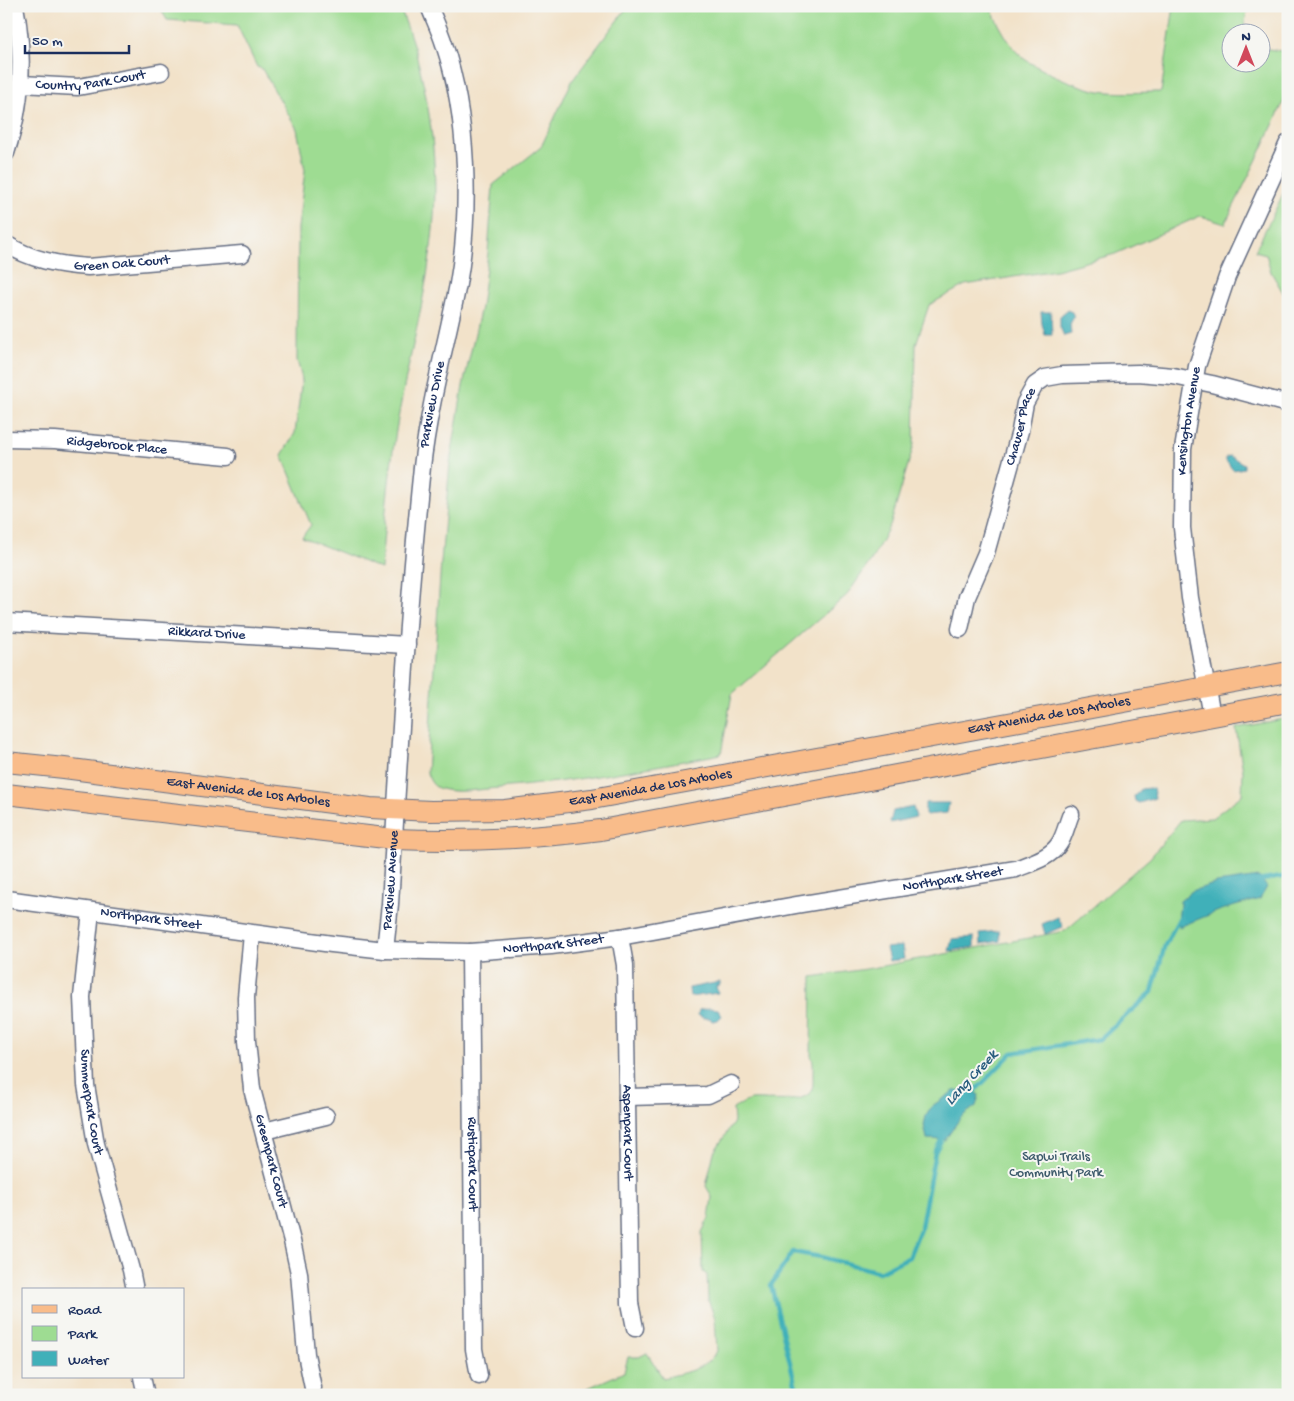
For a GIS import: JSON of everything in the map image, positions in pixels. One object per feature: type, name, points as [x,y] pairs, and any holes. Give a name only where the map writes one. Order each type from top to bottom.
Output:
[{"type":"main road","name":"East Avenida de Los Arboles","points":[[6,762],[333,804],[396,810],[505,810],[592,799],[1288,672]]},
{"type":"main road","name":"East Avenida de Los Arboles","points":[[6,794],[394,840],[444,842],[517,840],[601,830],[1288,702]]},
{"type":"street","points":[[6,153],[17,115],[21,84],[20,32],[15,6]]},
{"type":"street","name":"Parkview Drive","points":[[396,810],[415,530],[422,463],[437,378],[458,283],[465,207],[464,146],[456,93],[444,45],[429,6]]},
{"type":"street","name":"Country Park Court","points":[[21,84],[78,87],[160,72]]},
{"type":"street","name":"Kensington Avenue","points":[[1212,716],[1190,598],[1182,528],[1183,449],[1197,366],[1227,276],[1288,142]]},
{"type":"street","name":"Green Oak Court","points":[[6,244],[17,251],[63,266],[88,267],[242,254]]},
{"type":"street","name":"Chaucer Place","points":[[960,629],[967,597],[986,553],[1020,431],[1025,403],[1035,385],[1045,378],[1062,375],[1119,373],[1173,376],[1288,404]]},
{"type":"street","name":"Ridgebrook Place","points":[[6,439],[55,440],[228,456]]},
{"type":"street","name":"Rikkard Drive","points":[[6,622],[407,645]]},
{"type":"street","name":"Parkview Avenue","points":[[385,950],[396,810]]},
{"type":"street","name":"Northpark Street","points":[[6,899],[252,934],[385,950],[470,952],[551,946],[620,937],[796,905],[1016,869],[1042,858],[1060,843],[1071,814]]},
{"type":"street","name":"Summerpark Court","points":[[91,911],[82,997],[86,1085],[96,1144],[135,1288]]},
{"type":"street","name":"Greenpark Court","points":[[252,934],[246,997],[247,1041],[252,1089],[299,1273],[306,1354],[314,1388]]},
{"type":"street","name":"Aspenpark Court","points":[[620,937],[625,965],[630,1303],[636,1328]]},
{"type":"street","name":"Rusticpark Court","points":[[470,952],[474,1349],[479,1376]]},
{"type":"street","points":[[627,1097],[708,1095],[732,1084]]},
{"type":"street","points":[[264,1131],[326,1116]]},
{"type":"street","points":[[142,1378],[146,1395]]},
{"type":"green space","points":[[159,6],[399,6],[409,31],[424,86],[429,115],[435,173],[435,202],[431,251],[393,448],[381,569],[302,537],[311,525],[282,455],[295,433],[302,379],[297,360],[298,228],[305,170],[297,129],[262,69],[257,67],[237,25],[167,20]]},
{"type":"green space","points":[[628,6],[990,6],[1009,41],[1023,58],[1060,78],[1107,92],[1161,92],[1174,6],[1248,6],[1245,22],[1222,22],[1222,72],[1272,72],[1272,50],[1288,52],[1288,86],[1284,101],[1225,224],[1200,216],[1115,254],[1056,270],[965,285],[929,305],[916,344],[914,444],[891,523],[872,559],[847,595],[732,694],[721,754],[555,782],[470,791],[441,789],[432,783],[427,773],[441,562],[450,463],[463,386],[481,307],[488,253],[493,185],[541,147],[572,81]]},
{"type":"green space","points":[[1288,184],[1288,301],[1271,272],[1266,254],[1255,251]]},
{"type":"green space","name":"Sapwi Trails Community Park","points":[[1288,718],[1288,1395],[572,1395],[624,1372],[628,1357],[639,1357],[647,1353],[663,1378],[700,1367],[707,1363],[717,1351],[715,1318],[708,1300],[707,1275],[703,1272],[702,1232],[709,1218],[712,1197],[706,1186],[714,1152],[734,1122],[733,1109],[744,1102],[751,1100],[797,1099],[811,1092],[813,1082],[811,1056],[812,977],[872,968],[1065,931],[1150,858],[1181,820],[1212,818],[1242,795],[1243,771],[1236,728]]},
{"type":"water","points":[[1067,310],[1072,312],[1074,317],[1070,324],[1071,334],[1064,336],[1060,327],[1060,316]]},
{"type":"water","points":[[1041,312],[1051,312],[1052,335],[1045,335]]},
{"type":"water","points":[[1230,456],[1244,464],[1244,468],[1233,470],[1226,461],[1226,457]]},
{"type":"water","points":[[1141,789],[1153,789],[1155,798],[1139,803],[1135,801],[1134,796]]},
{"type":"water","points":[[925,803],[949,803],[947,813],[925,815]]},
{"type":"water","points":[[913,807],[916,817],[890,823],[893,811]]},
{"type":"water","points":[[1259,877],[1267,887],[1260,899],[1221,910],[1179,927],[1180,901],[1192,891],[1217,883]]},
{"type":"water","points":[[1058,917],[1063,927],[1045,934],[1042,924]]},
{"type":"water","points":[[999,931],[1000,941],[981,944],[980,933]]},
{"type":"water","points":[[974,937],[974,947],[949,951],[952,939]]},
{"type":"water","points":[[902,946],[904,959],[889,961],[886,948]]},
{"type":"water","points":[[720,982],[720,985],[716,986],[718,993],[690,997],[689,988]]},
{"type":"water","points":[[718,1009],[722,1016],[718,1020],[712,1021],[710,1018],[703,1018],[698,1015],[699,1010]]},
{"type":"water","points":[[970,1089],[979,1095],[976,1106],[961,1117],[945,1140],[927,1139],[924,1125],[926,1116],[932,1106],[954,1091]]},
{"type":"waterway","name":"Lang Creek","points":[[1257,881],[1288,876]]},
{"type":"waterway","name":"Lang Creek","points":[[970,1096],[1012,1053],[1100,1039],[1152,992],[1165,945],[1180,917]]},
{"type":"waterway","name":"Lang Creek","points":[[798,1395],[771,1285],[793,1252],[879,1272],[909,1257],[921,1227],[935,1152],[944,1135]]}]
